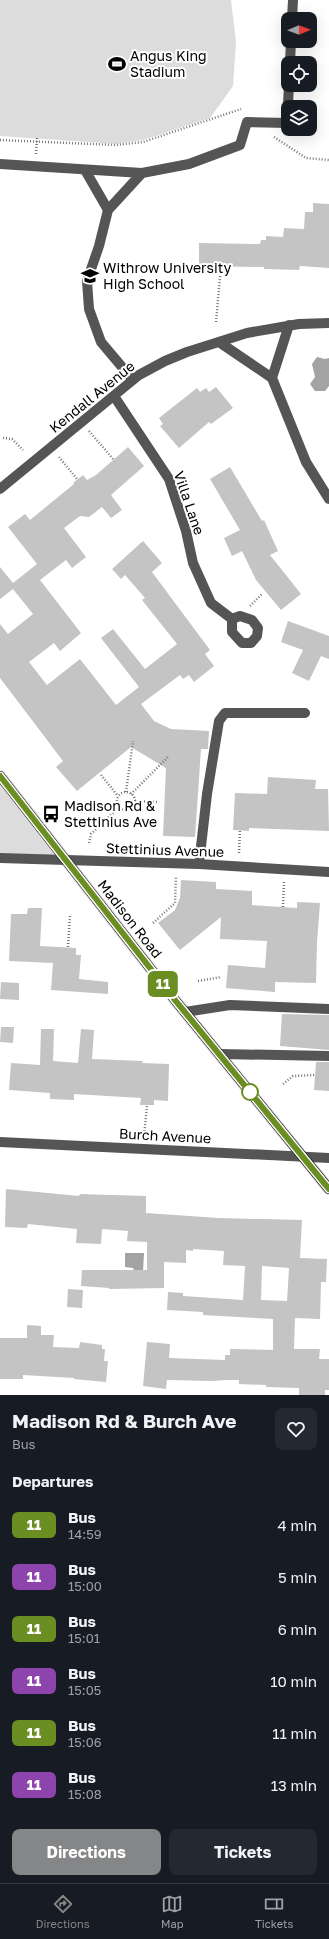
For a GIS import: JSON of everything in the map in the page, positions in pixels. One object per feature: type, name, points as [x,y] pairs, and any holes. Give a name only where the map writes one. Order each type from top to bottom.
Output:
[{"type":"main road","name":"Madison Road","points":[[0,776],[185,1012],[329,1190]]},
{"type":"street","points":[[293,12],[294,0]]},
{"type":"street","points":[[0,164],[142,173],[189,164],[240,145],[247,122],[287,123],[289,92]]},
{"type":"street","points":[[85,170],[108,210]]},
{"type":"street","points":[[133,380],[101,342],[89,309],[87,281],[99,246],[108,210],[142,173]]},
{"type":"street","name":"Kendall Avenue","points":[[0,489],[82,424],[133,380],[165,361],[247,333],[289,325],[329,323]]},
{"type":"street","points":[[272,378],[289,325]]},
{"type":"street","points":[[219,342],[272,378],[306,462],[329,499]]},
{"type":"street","name":"Villa Lane","points":[[114,396],[169,479],[186,532],[193,563],[211,604],[232,619]]},
{"type":"street","points":[[199,864],[207,794],[218,721],[225,713],[305,713]]},
{"type":"street","name":"Stettinius Avenue","points":[[0,858],[199,864],[329,872]]},
{"type":"street","points":[[185,1012],[230,1005],[329,1010]]},
{"type":"street","points":[[220,1054],[329,1056]]},
{"type":"street","name":"Burch Avenue","points":[[0,1142],[329,1158]]},
{"type":"path","points":[[0,140],[37,139],[116,145],[143,142],[244,109]]},
{"type":"path","points":[[265,122],[272,136],[306,158],[329,160]]},
{"type":"path","points":[[36,146],[37,139]]},
{"type":"path","points":[[216,322],[221,266]]},
{"type":"path","points":[[82,424],[114,460]]},
{"type":"path","points":[[3,438],[12,439],[23,450]]},
{"type":"path","points":[[52,447],[77,479]]},
{"type":"path","points":[[126,792],[133,741]]},
{"type":"path","points":[[131,794],[169,756]]},
{"type":"path","points":[[101,775],[118,796],[117,801],[119,807]]},
{"type":"path","points":[[118,796],[126,792],[131,794],[135,801],[133,807],[127,810],[119,807]]},
{"type":"path","points":[[135,801],[160,802]]},
{"type":"path","points":[[89,843],[91,834],[119,807]]},
{"type":"path","points":[[238,853],[240,830]]},
{"type":"path","points":[[153,923],[175,903],[176,875]]},
{"type":"path","points":[[283,907],[284,882]]},
{"type":"path","points":[[68,947],[70,914]]},
{"type":"path","points":[[198,981],[221,977]]},
{"type":"path","points":[[283,1084],[293,1076],[315,1075]]},
{"type":"path","points":[[144,1148],[147,1105]]},
{"type":"shaded area","name":"Angus King Stadium","points":[[0,0],[231,0],[236,42],[233,86],[210,118],[143,140],[116,144],[0,136]]},
{"type":"shaded area","points":[[317,357],[325,359],[329,358],[329,386],[325,391],[315,391],[310,384],[315,377],[312,364]]},
{"type":"shaded area","points":[[0,776],[65,859],[0,858]]},
{"type":"shaded area","points":[[125,1253],[144,1253],[143,1272],[140,1282],[133,1268],[125,1267]]},
{"type":"building","points":[[313,203],[329,204],[329,268],[300,266],[299,270],[264,269],[264,267],[199,266],[199,243],[260,244],[261,240],[266,240],[266,236],[283,237],[284,228],[304,229],[305,212],[313,212]]},
{"type":"building","points":[[216,387],[233,408],[211,424],[209,422],[179,448],[160,426],[163,424],[159,418],[197,388],[200,392],[206,388],[209,392]]},
{"type":"building","points":[[128,447],[144,466],[111,495],[122,510],[111,518],[102,507],[89,517],[80,516],[64,528],[86,557],[72,568],[66,560],[40,580],[81,633],[60,651],[54,643],[29,662],[47,685],[80,659],[116,705],[139,687],[101,638],[113,629],[145,669],[177,644],[142,600],[145,598],[125,575],[121,579],[112,569],[143,541],[162,563],[152,572],[210,650],[205,654],[214,666],[194,682],[189,675],[183,679],[180,675],[141,704],[154,721],[171,729],[209,731],[208,749],[201,749],[195,837],[163,836],[166,768],[131,747],[77,791],[56,767],[63,761],[0,678],[0,624],[8,634],[33,614],[13,589],[0,599],[0,567],[13,583],[37,564],[8,527],[25,514],[30,520],[83,475],[87,480],[96,475]]},
{"type":"building","points":[[230,467],[262,521],[264,520],[278,551],[270,555],[301,594],[281,610],[256,580],[242,551],[232,556],[224,538],[240,530],[210,479]]},
{"type":"building","points":[[288,621],[329,636],[329,659],[321,656],[309,681],[292,673],[303,650],[281,642]]},
{"type":"building","points":[[268,777],[316,780],[315,789],[328,789],[329,831],[249,828],[249,831],[233,830],[235,793],[267,794]]},
{"type":"building","points":[[181,880],[216,882],[216,889],[252,891],[252,905],[297,908],[297,902],[320,903],[316,983],[275,982],[275,992],[226,988],[228,965],[265,968],[267,941],[220,939],[221,917],[180,950],[158,923],[175,910],[180,898]]},
{"type":"building","points":[[28,908],[42,908],[40,946],[76,948],[76,955],[81,955],[79,979],[108,982],[108,994],[51,990],[53,963],[9,961],[11,914],[27,914]]},
{"type":"building","points":[[1,982],[19,983],[19,1000],[0,999]]},
{"type":"building","points":[[282,1014],[329,1015],[329,1050],[280,1046]]},
{"type":"building","points":[[1,1027],[14,1027],[13,1043],[0,1042]]},
{"type":"building","points":[[41,1029],[54,1029],[53,1061],[78,1063],[81,1029],[94,1030],[92,1059],[143,1061],[142,1063],[169,1064],[168,1101],[154,1100],[154,1105],[140,1105],[141,1098],[74,1094],[74,1100],[50,1099],[50,1093],[9,1090],[11,1063],[40,1065]]},
{"type":"building","points":[[316,1062],[329,1062],[329,1091],[314,1090]]},
{"type":"building","points":[[6,1189],[79,1196],[80,1194],[146,1196],[146,1213],[218,1218],[302,1220],[300,1258],[327,1259],[326,1282],[321,1282],[320,1319],[295,1318],[294,1349],[320,1349],[319,1359],[329,1359],[329,1390],[325,1390],[325,1395],[299,1395],[299,1388],[239,1384],[239,1380],[167,1380],[166,1389],[143,1386],[147,1342],[170,1344],[169,1358],[225,1360],[225,1355],[230,1355],[230,1349],[273,1350],[273,1319],[203,1315],[203,1312],[167,1310],[168,1292],[183,1293],[183,1296],[243,1300],[245,1266],[223,1265],[224,1251],[193,1249],[193,1251],[186,1250],[186,1263],[164,1262],[164,1288],[109,1289],[81,1286],[82,1270],[147,1270],[147,1242],[127,1241],[128,1231],[102,1229],[101,1244],[76,1243],[77,1229],[28,1224],[27,1228],[5,1227]],"holes":[[[262,1266],[289,1268],[287,1301],[261,1300]]]},
{"type":"building","points":[[68,1289],[83,1290],[82,1308],[67,1307]]},
{"type":"building","points":[[27,1325],[41,1326],[41,1335],[54,1335],[53,1347],[79,1348],[80,1342],[102,1345],[102,1349],[105,1349],[104,1361],[108,1361],[106,1382],[74,1378],[23,1375],[23,1379],[0,1379],[0,1338],[27,1338]]},
{"type":"bus line","name":"11","points":[[0,776],[175,1000],[329,1189]]},
{"type":"place","name":"Angus King Stadium","points":[[117,64]]},
{"type":"place","name":"Withrow University High School","points":[[90,276]]},
{"type":"place","name":"Madison Rd & Stettinius Ave","points":[[51,814]]}]
